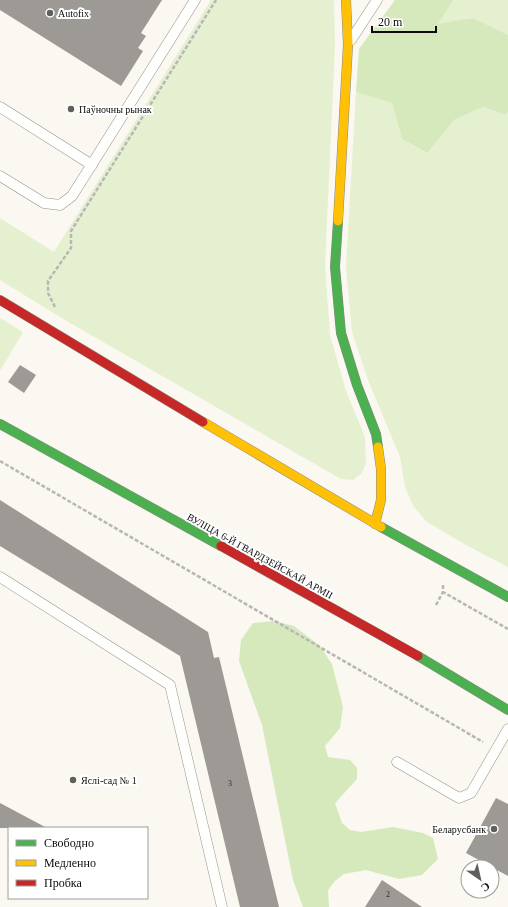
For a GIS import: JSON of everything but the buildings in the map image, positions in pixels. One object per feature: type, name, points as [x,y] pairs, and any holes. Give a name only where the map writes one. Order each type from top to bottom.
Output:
[{"type":"street","points":[[346,0],[348,45],[335,267],[341,333],[357,385],[376,434],[381,469],[381,500],[375,524]]},
{"type":"street","points":[[0,300],[375,524],[508,597]]},
{"type":"street","name":"ВУЛІЦА 6-Й ГВАРДЗЕЙСКАЙ АРМІІ","points":[[0,424],[419,656],[508,710]]},
{"type":"lane","points":[[0,176],[44,203],[60,205],[72,196],[195,0]]},
{"type":"lane","points":[[348,45],[377,0]]},
{"type":"lane","points":[[0,107],[92,165]]},
{"type":"lane","points":[[0,578],[170,685],[222,907]]},
{"type":"lane","points":[[397,762],[459,798],[471,793],[508,729]]},
{"type":"path","points":[[57,312],[48,293],[48,281],[71,248],[71,231],[216,0]]},
{"type":"path","points":[[0,461],[497,750]]},
{"type":"path","points":[[436,605],[443,592]]},
{"type":"green space","points":[[211,0],[334,0],[335,46],[325,266],[330,335],[346,391],[365,437],[366,464],[361,474],[353,480],[341,479],[65,320],[0,280],[0,218],[54,252]]},
{"type":"green space","points":[[395,0],[453,0],[438,24],[473,18],[508,35],[508,112],[506,115],[483,107],[454,120],[427,153],[402,139],[392,103],[356,92],[359,49]]},
{"type":"green space","points":[[453,0],[508,0],[508,35],[473,18],[437,25]]},
{"type":"green space","points":[[356,92],[392,103],[402,139],[426,153],[454,120],[483,107],[506,115],[508,112],[508,567],[427,522],[414,507],[405,487],[400,457],[368,380],[352,332],[346,267]]},
{"type":"green space","points":[[0,318],[23,332],[0,371]]},
{"type":"green space","points":[[274,621],[294,626],[320,646],[332,664],[343,707],[340,728],[325,746],[328,757],[350,760],[357,768],[357,779],[335,803],[342,823],[350,830],[361,832],[393,827],[423,833],[433,838],[438,859],[422,875],[399,879],[366,870],[344,874],[335,881],[328,890],[329,907],[303,907],[293,880],[262,725],[239,661],[241,640],[253,623]]},
{"type":"traffic: fast","points":[[338,221],[335,267],[341,333],[357,385],[376,434],[378,447]]},
{"type":"traffic: fast","points":[[0,424],[221,546]]},
{"type":"traffic: fast","points":[[381,527],[508,597]]},
{"type":"traffic: fast","points":[[418,656],[508,710]]},
{"type":"traffic: slow","points":[[338,221],[348,45],[346,0]]},
{"type":"traffic: slow","points":[[203,422],[381,527]]},
{"type":"traffic: slow","points":[[375,524],[381,500],[381,469],[378,447]]},
{"type":"traffic: jam","points":[[0,300],[203,422]]},
{"type":"traffic: jam","points":[[221,546],[418,656]]},
{"type":"place","name":"Autofix","points":[[50,13]]},
{"type":"place","name":"Паўночны рынак","points":[[71,109]]},
{"type":"place","name":"Яслі-сад № 1","points":[[73,780]]},
{"type":"place","name":"Беларусбанк","points":[[494,829]]}]
